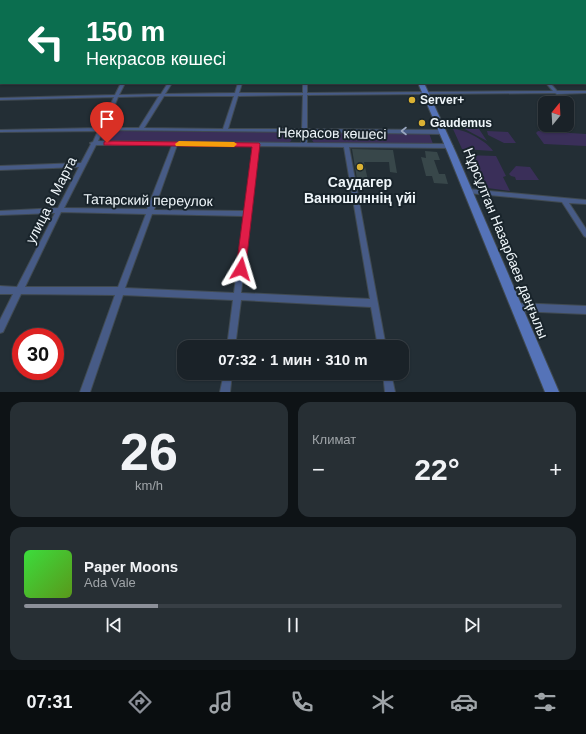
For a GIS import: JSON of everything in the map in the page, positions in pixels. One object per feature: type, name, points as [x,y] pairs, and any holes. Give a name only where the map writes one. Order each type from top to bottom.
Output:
[{"type":"main road","name":"Нұрсұлтан Назарбаев даңғылы","points":[[421,84],[450,146],[552,392]]},
{"type":"street","name":"улица 8 Марта","points":[[0,329],[18,290],[93,143],[102,129],[122,84]]},
{"type":"street","points":[[140,130],[169,84]]},
{"type":"street","points":[[225,130],[235,94],[240,84]]},
{"type":"street","points":[[304,145],[306,84]]},
{"type":"street","points":[[549,84],[557,93]]},
{"type":"street","points":[[0,99],[235,94],[586,92]]},
{"type":"street","name":"Некрасов көшесі","points":[[0,131],[102,129],[443,132]]},
{"type":"street","name":"Некрасов көшесі","points":[[93,143],[450,146]]},
{"type":"street","points":[[85,392],[149,211],[175,144]]},
{"type":"street","points":[[232,340],[256,144]]},
{"type":"street","points":[[346,145],[381,340]]},
{"type":"street","points":[[0,168],[82,165]]},
{"type":"street","points":[[468,190],[586,202]]},
{"type":"street","points":[[564,200],[586,234]]},
{"type":"street","name":"Татарский переулок","points":[[0,213],[59,210],[248,214]]},
{"type":"street","points":[[0,290],[120,291],[373,303]]},
{"type":"street","points":[[516,307],[586,310]]},
{"type":"street","points":[[225,392],[227,380]]},
{"type":"street","points":[[388,380],[390,392]]},
{"type":"shaded area","points":[[457,121],[470,121],[473,126],[477,126],[487,141],[461,127]]},
{"type":"shaded area","points":[[453,129],[475,136],[486,143],[493,151],[462,149]]},
{"type":"shaded area","points":[[111,131],[284,132],[291,133],[294,137],[290,142],[283,143],[103,142],[100,136]]},
{"type":"shaded area","points":[[487,131],[508,132],[516,143],[504,143],[488,135]]},
{"type":"shaded area","points":[[538,131],[586,134],[586,146],[544,144],[536,133]]},
{"type":"shaded area","points":[[313,132],[429,133],[433,144],[314,143],[310,137]]},
{"type":"shaded area","points":[[465,155],[496,156],[506,176],[503,177],[510,191],[480,187]]},
{"type":"shaded area","points":[[516,166],[530,167],[539,180],[516,180],[515,177],[509,174]]},
{"type":"building","name":"Саудагер Ванюшиннің үйі","points":[[352,149],[393,150],[397,173],[390,172],[389,162],[364,162],[369,185],[358,185]]},
{"type":"building","points":[[425,151],[437,152],[440,160],[434,160],[439,174],[445,174],[448,184],[434,183],[432,176],[426,176],[421,157],[426,158]]},
{"type":"slow traffic","points":[[179,144],[234,144]]},
{"type":"place","name":"Server+","points":[[412,100]]},
{"type":"place","name":"Gaudemus","points":[[422,123]]},
{"type":"place","name":"Саудагер Ванюшиннің үйі","points":[[360,167]]},
{"type":"route","points":[[107,143],[256,144],[241,269]]}]
